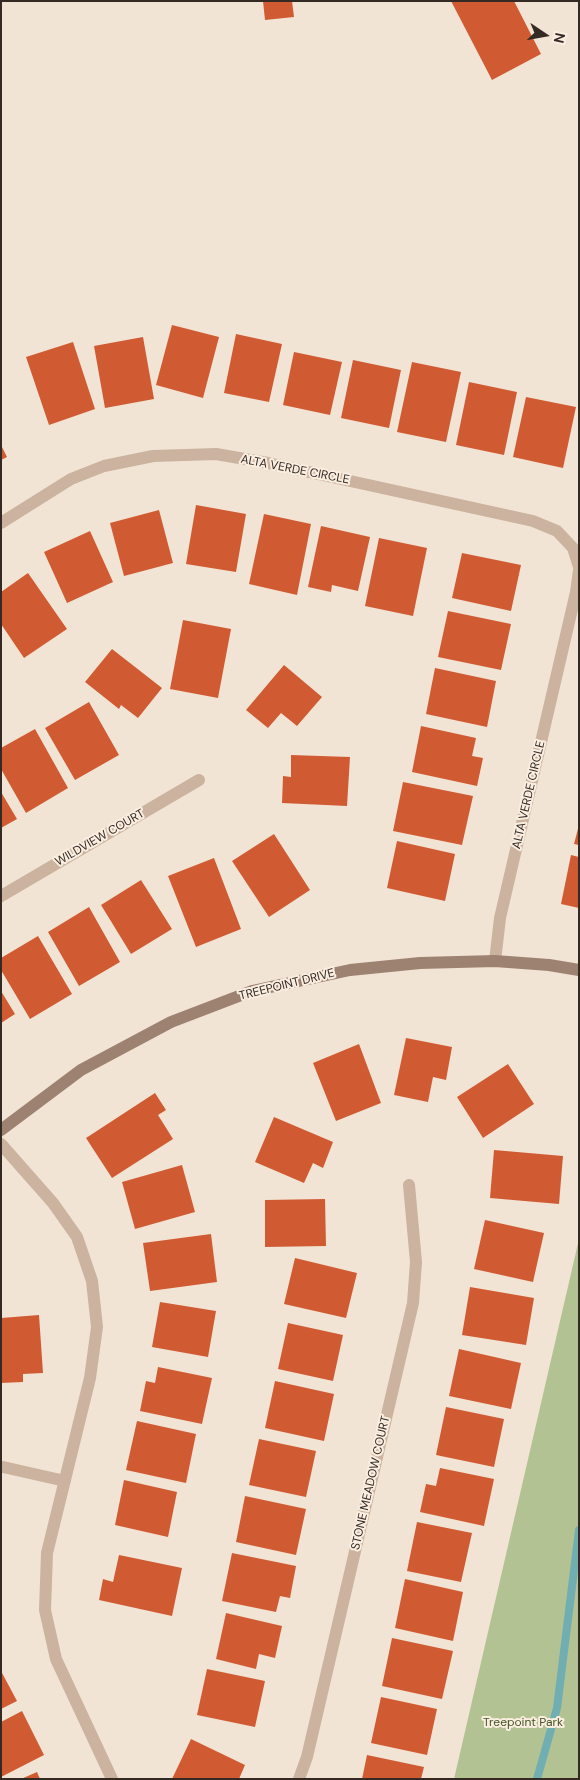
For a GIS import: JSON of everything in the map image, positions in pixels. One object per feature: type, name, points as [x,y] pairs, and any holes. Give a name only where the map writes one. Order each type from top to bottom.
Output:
[{"type":"street","name":"ALTA VERDE CIRCLE","points":[[1,523],[71,479],[104,466],[153,456],[216,454],[268,462],[532,521],[556,531],[573,548],[579,569],[576,592],[500,918],[495,961]]},
{"type":"street","name":"WILDVIEW COURT","points":[[1,896],[199,780]]},
{"type":"street","name":"TREEPOINT DRIVE","points":[[1,1130],[81,1070],[171,1022],[252,991],[350,970],[420,963],[495,961],[549,965],[579,970]]},
{"type":"street","points":[[1,1144],[52,1203],[77,1237],[92,1281],[97,1328],[90,1378],[48,1553],[44,1610],[56,1659],[112,1779]]},
{"type":"street","name":"STONE MEADOW COURT","points":[[300,1779],[307,1757],[413,1303],[416,1262],[409,1185]]},
{"type":"street","points":[[3,1467],[65,1481]]},
{"type":"green space","name":"Treepoint Park","points":[[579,1239],[579,1779],[454,1779]]},
{"type":"building","points":[[263,1],[292,1],[294,17],[265,20]]},
{"type":"building","points":[[451,1],[514,1],[541,54],[492,80]]},
{"type":"building","points":[[172,325],[219,337],[203,398],[156,385]]},
{"type":"building","points":[[236,334],[282,344],[269,402],[224,393]]},
{"type":"building","points":[[143,337],[154,399],[105,408],[94,346]]},
{"type":"building","points":[[73,342],[95,409],[49,425],[26,357]]},
{"type":"building","points":[[294,352],[342,362],[330,415],[283,405]]},
{"type":"building","points":[[353,360],[401,370],[389,428],[341,418]]},
{"type":"building","points":[[412,362],[461,372],[446,442],[397,432]]},
{"type":"building","points":[[469,382],[517,392],[504,455],[456,445]]},
{"type":"building","points":[[526,397],[576,407],[563,468],[513,457]]},
{"type":"building","points":[[1,445],[7,457],[1,460]]},
{"type":"building","points":[[196,505],[246,514],[236,572],[186,564]]},
{"type":"building","points":[[159,510],[173,563],[124,576],[110,523]]},
{"type":"building","points":[[264,514],[311,524],[297,595],[249,584]]},
{"type":"building","points":[[321,526],[370,537],[358,591],[332,585],[331,592],[308,587]]},
{"type":"building","points":[[90,531],[113,582],[67,603],[44,552]]},
{"type":"building","points":[[379,538],[427,548],[413,616],[365,606]]},
{"type":"building","points":[[462,553],[521,565],[511,611],[452,598]]},
{"type":"building","points":[[28,573],[67,629],[24,658],[1,624],[1,592]]},
{"type":"building","points":[[448,611],[511,624],[501,670],[438,657]]},
{"type":"building","points":[[183,620],[231,629],[218,698],[170,689]]},
{"type":"building","points":[[112,649],[162,688],[138,718],[121,705],[119,709],[85,682]]},
{"type":"building","points":[[284,665],[322,697],[297,726],[281,713],[268,728],[246,710]]},
{"type":"building","points":[[435,668],[496,681],[487,727],[426,714]]},
{"type":"building","points":[[89,702],[119,755],[75,780],[45,728]]},
{"type":"building","points":[[421,726],[476,738],[472,756],[483,758],[477,786],[412,772]]},
{"type":"building","points":[[35,729],[68,788],[26,813],[1,769],[1,748]]},
{"type":"building","points":[[291,755],[350,757],[347,806],[282,803],[283,776],[291,777]]},
{"type":"building","points":[[403,782],[473,796],[462,845],[393,831]]},
{"type":"building","points":[[1,792],[17,819],[1,828]]},
{"type":"building","points":[[579,825],[579,845],[574,844]]},
{"type":"building","points":[[274,834],[310,890],[269,917],[232,861]]},
{"type":"building","points":[[397,841],[455,854],[445,901],[387,888]]},
{"type":"building","points":[[571,855],[579,857],[579,908],[561,904]]},
{"type":"building","points":[[214,858],[241,929],[196,947],[168,876]]},
{"type":"building","points":[[141,880],[172,929],[131,954],[101,905]]},
{"type":"building","points":[[89,907],[120,962],[79,986],[48,932]]},
{"type":"building","points":[[38,936],[72,994],[30,1019],[1,970],[1,958]]},
{"type":"building","points":[[1,991],[15,1014],[1,1023]]},
{"type":"building","points":[[406,1038],[452,1047],[446,1080],[433,1077],[428,1102],[394,1095]]},
{"type":"building","points":[[359,1044],[381,1103],[336,1121],[313,1063]]},
{"type":"building","points":[[508,1064],[534,1104],[483,1138],[457,1097]]},
{"type":"building","points":[[155,1093],[166,1110],[158,1115],[173,1139],[112,1178],[86,1138]]},
{"type":"building","points":[[274,1117],[333,1142],[323,1168],[313,1163],[304,1183],[255,1162]]},
{"type":"building","points":[[494,1150],[563,1156],[559,1204],[490,1198]]},
{"type":"building","points":[[182,1165],[195,1212],[135,1229],[122,1182]]},
{"type":"building","points":[[325,1199],[326,1246],[265,1247],[265,1200]]},
{"type":"building","points":[[485,1220],[544,1233],[533,1282],[474,1269]]},
{"type":"building","points":[[211,1234],[217,1282],[150,1291],[143,1243]]},
{"type":"building","points":[[295,1258],[357,1273],[346,1318],[284,1304]]},
{"type":"building","points":[[470,1287],[534,1298],[526,1345],[462,1335]]},
{"type":"building","points":[[160,1302],[216,1311],[208,1357],[152,1347]]},
{"type":"building","points":[[39,1315],[43,1373],[23,1374],[23,1382],[1,1383],[1,1318]]},
{"type":"building","points":[[288,1323],[343,1335],[333,1381],[278,1369]]},
{"type":"building","points":[[459,1349],[521,1363],[511,1409],[449,1396]]},
{"type":"building","points":[[158,1367],[212,1378],[202,1424],[140,1411],[146,1381],[155,1383]]},
{"type":"building","points":[[275,1381],[334,1394],[324,1441],[265,1428]]},
{"type":"building","points":[[446,1407],[504,1419],[494,1467],[436,1455]]},
{"type":"building","points":[[137,1421],[196,1434],[186,1483],[126,1470]]},
{"type":"building","points":[[259,1439],[316,1451],[306,1497],[249,1485]]},
{"type":"building","points":[[440,1468],[494,1479],[484,1526],[420,1512],[426,1484],[436,1486]]},
{"type":"building","points":[[124,1480],[177,1492],[168,1537],[115,1525]]},
{"type":"building","points":[[245,1496],[306,1509],[296,1555],[236,1542]]},
{"type":"building","points":[[417,1522],[472,1533],[461,1582],[407,1571]]},
{"type":"building","points":[[232,1553],[296,1566],[290,1598],[280,1596],[276,1612],[222,1601]]},
{"type":"building","points":[[119,1555],[182,1568],[172,1616],[99,1600],[103,1579],[113,1582]]},
{"type":"building","points":[[405,1579],[463,1592],[453,1641],[395,1628]]},
{"type":"building","points":[[226,1613],[282,1626],[275,1658],[259,1654],[256,1669],[216,1659]]},
{"type":"building","points":[[392,1638],[453,1651],[442,1699],[382,1686]]},
{"type":"building","points":[[207,1669],[265,1681],[255,1727],[197,1715]]},
{"type":"building","points":[[1,1671],[17,1701],[1,1709]]},
{"type":"building","points":[[381,1697],[437,1709],[427,1755],[371,1743]]},
{"type":"building","points":[[22,1711],[44,1755],[1,1777],[1,1722]]},
{"type":"building","points":[[191,1739],[245,1765],[239,1779],[172,1779]]},
{"type":"building","points":[[367,1755],[424,1767],[421,1779],[362,1779]]},
{"type":"building","points":[[37,1772],[40,1779],[21,1779]]},
{"type":"waterway","points":[[537,1779],[557,1708],[579,1530]]}]
